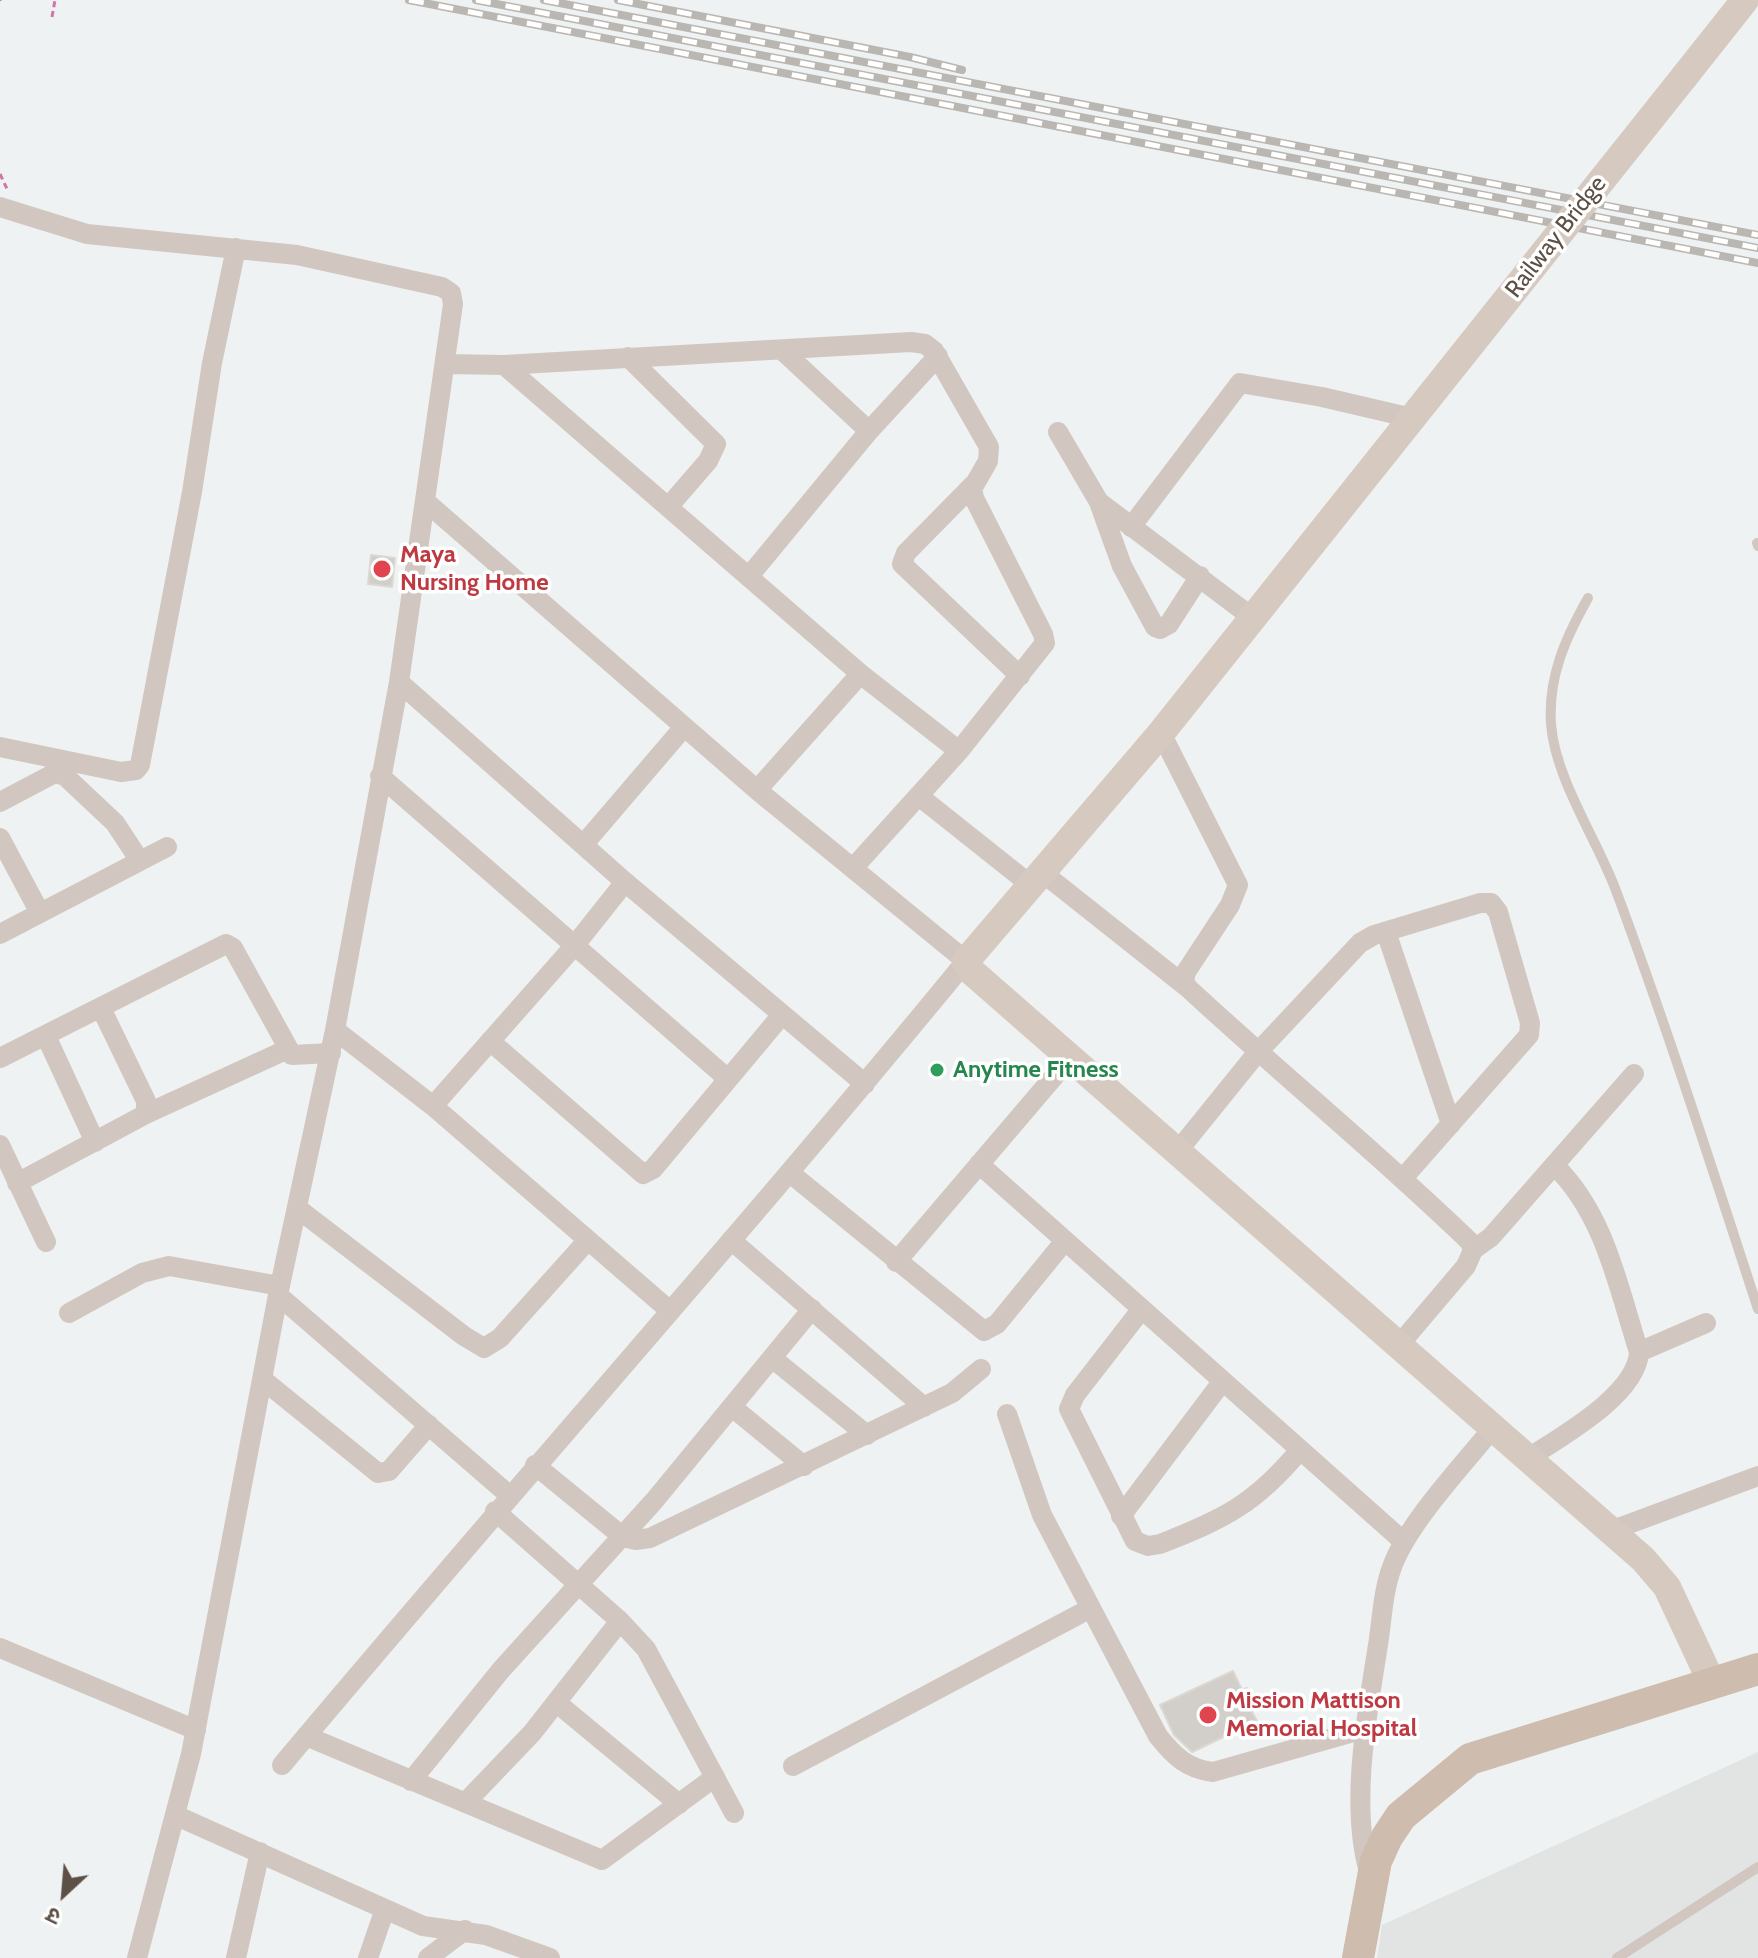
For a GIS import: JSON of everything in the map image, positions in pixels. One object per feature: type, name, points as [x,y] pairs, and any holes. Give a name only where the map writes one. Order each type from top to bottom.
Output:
[{"type":"main road","points":[[1358,1958],[1376,1861],[1401,1816],[1470,1759],[1711,1681],[1758,1669]]},
{"type":"street","name":"Railway Bridge","points":[[966,961],[1161,733],[1745,0]]},
{"type":"street","points":[[0,207],[55,225],[122,240],[297,255],[442,287],[451,293],[453,304],[399,682],[331,1053],[279,1290],[196,1730],[177,1816],[137,1958]]},
{"type":"street","points":[[0,747],[121,772],[136,770],[140,765],[192,492],[212,363],[236,248]]},
{"type":"street","points":[[446,364],[504,365],[911,342],[925,344],[938,356],[989,447],[988,461],[974,484],[906,553],[902,564],[1020,676]]},
{"type":"street","points":[[783,351],[869,431]]},
{"type":"street","points":[[750,575],[869,431],[938,356]]},
{"type":"street","points":[[628,357],[716,444],[708,461],[669,506]]},
{"type":"street","points":[[504,365],[863,676],[959,751]]},
{"type":"street","points":[[1131,527],[1240,383],[1421,408]]},
{"type":"street","points":[[1058,432],[1099,502],[1122,566],[1155,627],[1160,629],[1169,624],[1200,576]]},
{"type":"street","points":[[854,867],[920,797],[1042,650],[1043,634],[974,498],[974,484]]},
{"type":"street","points":[[425,501],[757,790],[966,961],[971,971],[1069,1059],[1643,1559],[1667,1587],[1711,1681]]},
{"type":"street","points":[[1099,502],[1253,618]]},
{"type":"street","points":[[757,790],[855,680],[863,676]]},
{"type":"street","points":[[399,682],[625,882],[865,1084]]},
{"type":"street","points":[[583,845],[684,727]]},
{"type":"street","points":[[1161,733],[1238,885],[1230,905],[1186,972],[1184,981],[1188,988]]},
{"type":"street","points":[[0,802],[55,773],[65,776],[115,823],[140,861]]},
{"type":"street","points":[[380,776],[728,1079]]},
{"type":"street","points":[[920,797],[1188,988],[1257,1053],[1404,1177],[1470,1242],[1473,1250]]},
{"type":"street","points":[[0,838],[40,913]]},
{"type":"street","points":[[0,934],[167,847]]},
{"type":"street","points":[[433,1106],[575,945],[625,882]]},
{"type":"street","points":[[1177,1152],[1257,1053],[1360,943],[1386,932],[1486,902],[1498,912],[1530,1023],[1529,1035],[1404,1177]]},
{"type":"street","points":[[1386,932],[1451,1124]]},
{"type":"street","points":[[0,1058],[226,944],[233,948],[294,1056],[331,1053]]},
{"type":"street","points":[[282,1765],[495,1511],[790,1173],[966,961]]},
{"type":"street","points":[[101,1008],[146,1101],[146,1114]]},
{"type":"street","points":[[490,1041],[643,1174],[653,1169],[781,1016]]},
{"type":"street","points":[[335,1030],[433,1106],[669,1310]]},
{"type":"street","points":[[46,1036],[95,1142]]},
{"type":"street","points":[[17,1183],[146,1114],[288,1049]]},
{"type":"street","points":[[896,1262],[1069,1059]]},
{"type":"street","points":[[1399,1345],[1466,1266],[1473,1250],[1491,1237],[1634,1074]]},
{"type":"street","points":[[0,1145],[46,1242]]},
{"type":"street","points":[[979,1164],[1404,1542]]},
{"type":"street","points":[[1527,1459],[1620,1391],[1636,1370],[1639,1352],[1592,1211],[1575,1185],[1554,1165]]},
{"type":"street","points":[[790,1173],[984,1331],[997,1324],[1064,1242]]},
{"type":"street","points":[[297,1208],[484,1348],[500,1338],[588,1240]]},
{"type":"street","points":[[731,1240],[924,1407]]},
{"type":"street","points":[[69,1313],[142,1273],[169,1266],[279,1290],[509,1495]]},
{"type":"street","points":[[411,1781],[501,1670],[623,1537],[812,1309]]},
{"type":"street","points":[[1141,1310],[1075,1395],[1069,1409],[1135,1541],[1148,1546],[1160,1544],[1242,1508],[1265,1490],[1300,1450]]},
{"type":"street","points":[[1639,1352],[1706,1323]]},
{"type":"street","points":[[772,1358],[867,1435]]},
{"type":"street","points":[[535,1465],[623,1537],[636,1540],[650,1538],[952,1393],[981,1369]]},
{"type":"street","points":[[262,1379],[378,1473],[389,1471],[429,1425]]},
{"type":"street","points":[[1121,1516],[1222,1382]]},
{"type":"street","points":[[732,1407],[804,1466]]},
{"type":"street","points":[[1007,1414],[1033,1493],[1158,1736],[1173,1756],[1199,1770],[1213,1772],[1368,1728]]},
{"type":"street","points":[[1372,1882],[1361,1837],[1368,1728],[1385,1593],[1392,1567],[1404,1542],[1492,1429]]},
{"type":"street","points":[[1610,1531],[1758,1476]]},
{"type":"street","points":[[495,1511],[620,1621],[656,1666],[734,1813]]},
{"type":"street","points":[[793,1766],[1091,1608]]},
{"type":"street","points":[[465,1803],[557,1703],[620,1621]]},
{"type":"street","points":[[0,1648],[196,1730]]},
{"type":"street","points":[[557,1703],[679,1804]]},
{"type":"street","points":[[306,1736],[602,1860],[715,1777]]},
{"type":"street","points":[[177,1816],[423,1926],[465,1930],[550,1958]]},
{"type":"street","points":[[236,1958],[260,1852]]},
{"type":"street","points":[[368,1958],[385,1909]]},
{"type":"street","points":[[428,1958],[465,1930]]},
{"type":"lane","points":[[1588,598],[1564,639],[1555,667],[1551,728],[1569,785],[1608,868],[1643,964],[1758,1309]]},
{"type":"lane","points":[[1617,1958],[1758,1867]]},
{"type":"path","points":[[49,0],[55,1],[52,17]]},
{"type":"shaded area","points":[[1758,1752],[1758,1958],[1377,1958],[1382,1925]]},
{"type":"building","points":[[371,555],[395,558],[392,587],[368,584]]},
{"type":"building","points":[[1233,1671],[1242,1690],[1247,1688],[1257,1707],[1251,1710],[1257,1721],[1192,1752],[1174,1735],[1160,1705]]},
{"type":"railway","points":[[409,0],[1758,263]]},
{"type":"railway","points":[[476,0],[1758,248]]},
{"type":"railway","points":[[544,0],[1758,235]]},
{"type":"railway","points":[[618,0],[962,70]]},
{"type":"place","name":"Maya Nursing Home","points":[[382,569]]},
{"type":"place","name":"Anytime Fitness","points":[[937,1070]]},
{"type":"place","name":"Mission Mattison Memorial Hospital","points":[[1208,1715]]}]
